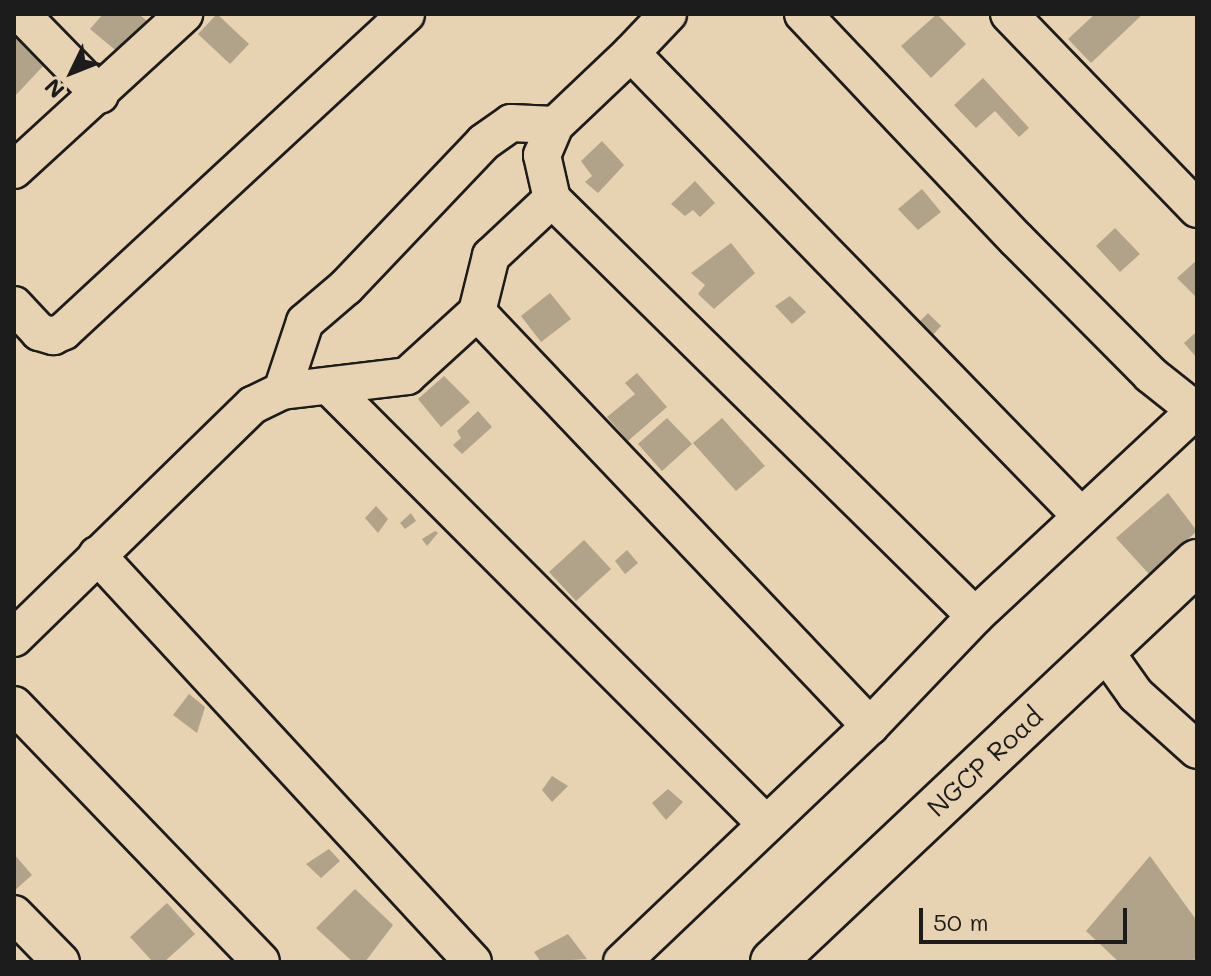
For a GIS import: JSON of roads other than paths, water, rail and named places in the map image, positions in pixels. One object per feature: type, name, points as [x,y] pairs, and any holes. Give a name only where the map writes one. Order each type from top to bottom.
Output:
[{"type":"main road","name":"NGCP Road","points":[[773,962],[1197,562]]},
{"type":"street","points":[[21,14],[100,95]]},
{"type":"street","points":[[14,170],[100,95],[184,14]]},
{"type":"street","points":[[14,305],[39,332],[53,336],[64,331],[406,14]]},
{"type":"street","points":[[668,14],[555,125],[542,155],[552,199],[975,616]]},
{"type":"street","points":[[622,962],[870,726],[975,616],[1196,409],[1151,375],[1016,239],[803,14]]},
{"type":"street","points":[[1009,14],[1197,209]]},
{"type":"street","points":[[631,53],[1081,516]]},
{"type":"street","points":[[282,391],[288,359],[305,322],[356,276],[484,142],[511,123],[555,125]]},
{"type":"street","points":[[374,432],[407,376],[477,312],[491,256],[552,199]]},
{"type":"street","points":[[477,312],[870,726]]},
{"type":"street","points":[[14,638],[253,405],[282,391],[407,376]]},
{"type":"street","points":[[329,386],[766,824]]},
{"type":"street","points":[[97,555],[473,962]]},
{"type":"street","points":[[1104,650],[1136,695],[1197,750]]},
{"type":"street","points":[[14,705],[261,962]]},
{"type":"street","points":[[14,914],[61,962]]}]
